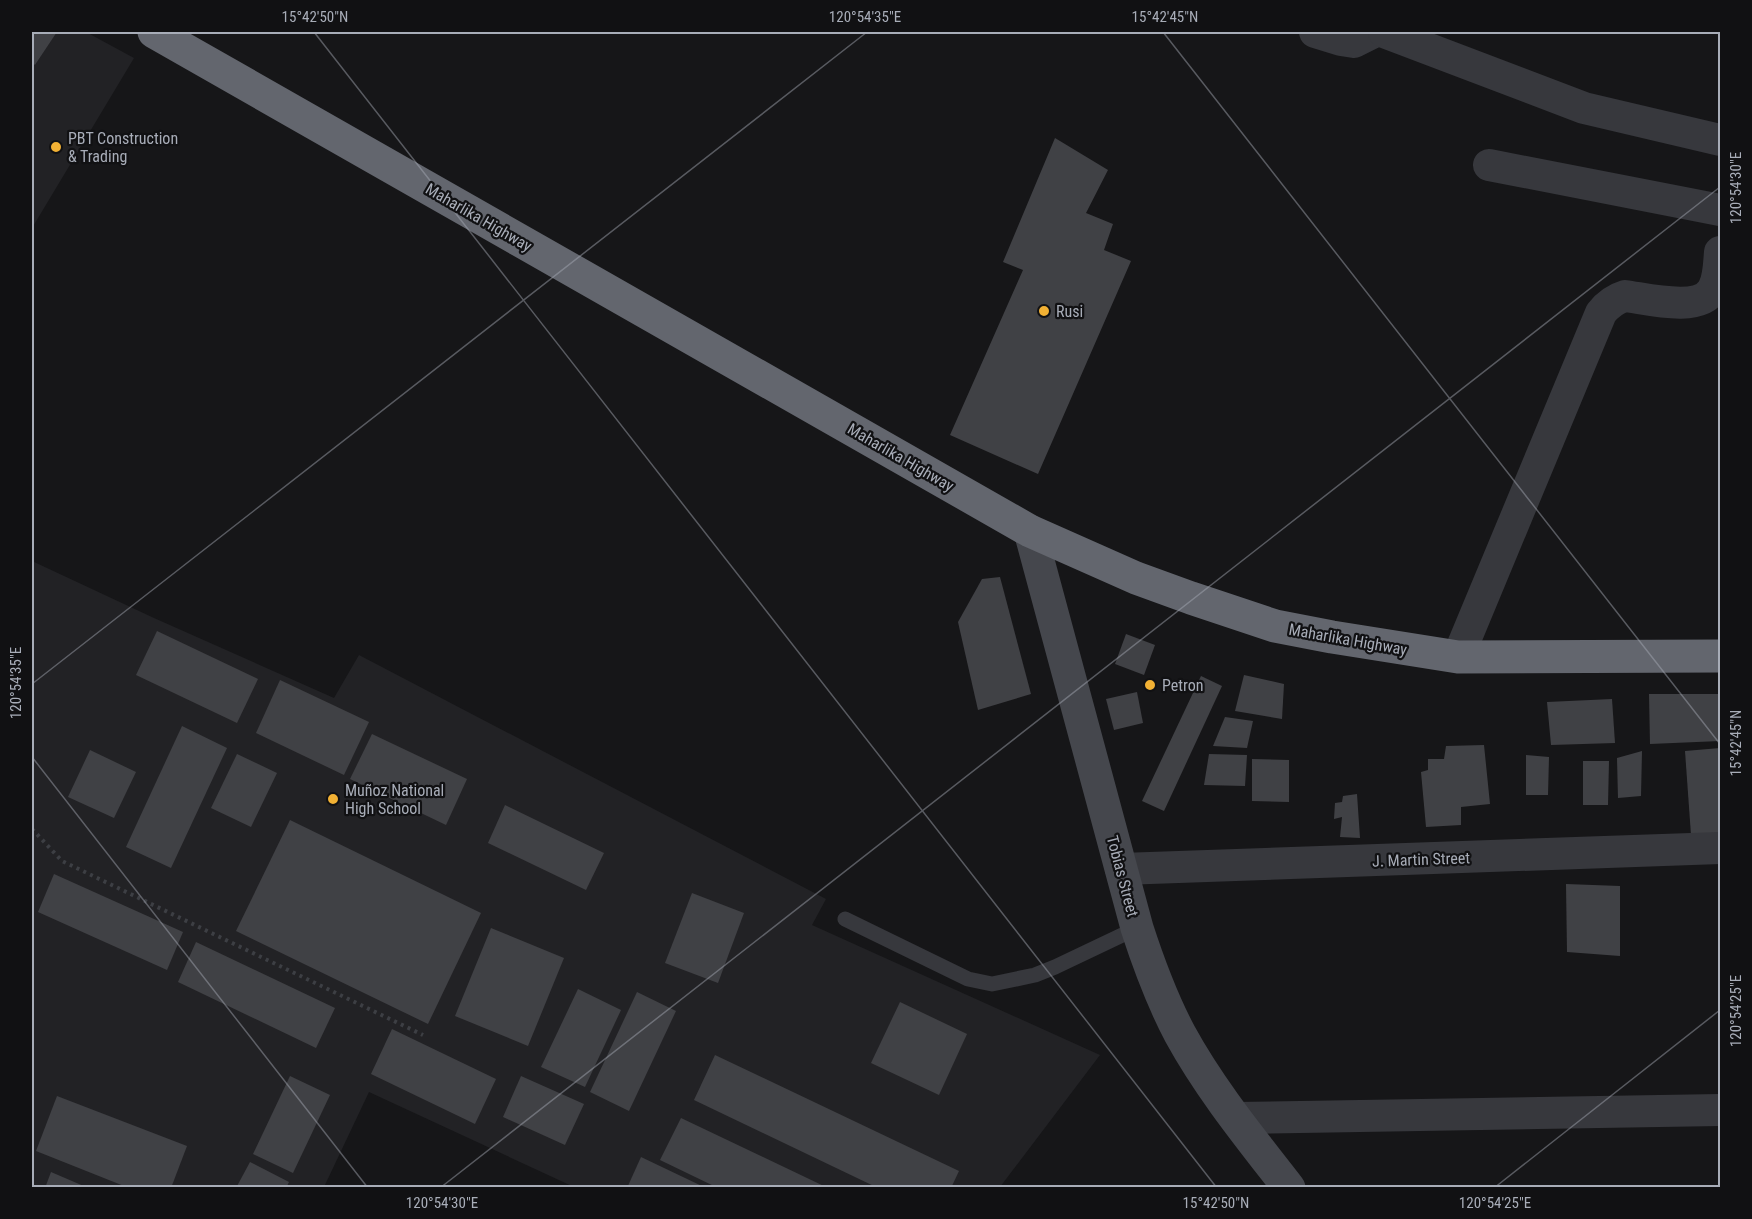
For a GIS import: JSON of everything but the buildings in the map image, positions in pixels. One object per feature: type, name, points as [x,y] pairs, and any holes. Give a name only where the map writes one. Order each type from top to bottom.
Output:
[{"type":"highway","name":"Maharlika Highway","points":[[154,32],[1030,531],[1136,578],[1275,626],[1458,657],[1720,656]]},
{"type":"main road","name":"Tobias Street","points":[[1030,531],[1137,928],[1151,970],[1178,1028],[1197,1061],[1235,1118],[1289,1188]]},
{"type":"street","points":[[1315,32],[1354,42],[1374,32]]},
{"type":"street","points":[[1384,32],[1584,108],[1720,140]]},
{"type":"street","points":[[1489,165],[1720,210]]},
{"type":"street","points":[[1458,657],[1601,313],[1611,302],[1625,296],[1686,304],[1701,300],[1715,286],[1720,252]]},
{"type":"street","name":"J. Martin Street","points":[[1121,869],[1720,848]]},
{"type":"street","points":[[1235,1118],[1720,1110]]},
{"type":"lane","points":[[845,919],[968,979],[992,984],[1035,975],[1137,928]]},
{"type":"path","points":[[32,829],[62,861],[423,1035]]},
{"type":"shaded area","name":"PBT Construction & Trading","points":[[57,32],[86,32],[134,58],[32,228],[32,63],[35,65]]},
{"type":"shaded area","name":"Muñoz National High School","points":[[32,561],[334,698],[359,655],[826,899],[812,925],[1100,1055],[1000,1187],[574,1187],[369,1092],[324,1187],[32,1188]]},
{"type":"place","name":"PBT Construction & Trading","points":[[56,147]]},
{"type":"place","name":"Rusi","points":[[1044,311]]},
{"type":"place","name":"Petron","points":[[1150,685]]},
{"type":"place","name":"Muñoz National High School","points":[[333,799]]}]
